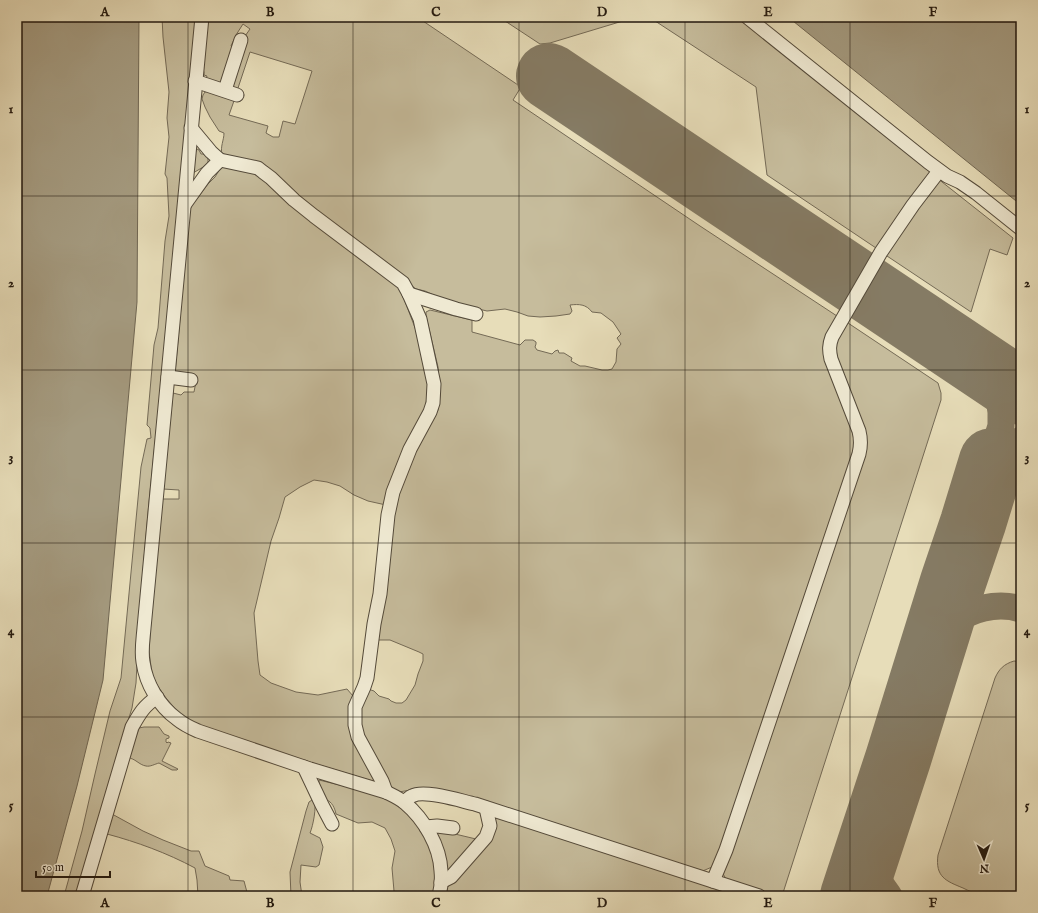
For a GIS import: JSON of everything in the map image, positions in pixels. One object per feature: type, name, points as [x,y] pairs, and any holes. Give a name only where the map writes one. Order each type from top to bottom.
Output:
[{"type":"lane","points":[[202,17],[147,590],[142,651],[145,675],[150,686],[168,712],[177,720],[198,731],[304,767],[386,792],[404,802],[421,819],[435,846],[441,871],[440,896]]},
{"type":"lane","points":[[747,17],[939,171],[960,182],[976,193],[1021,229]]},
{"type":"lane","points":[[196,81],[231,93],[241,40]]},
{"type":"lane","points":[[191,128],[211,152],[220,160],[258,168],[314,216],[403,283],[420,319],[434,384],[433,403],[430,412],[410,449],[393,492],[388,515],[380,594],[374,624],[367,678],[355,707],[354,717],[358,737],[382,781],[386,792]]},
{"type":"lane","points":[[184,206],[207,173],[220,160]]},
{"type":"lane","points":[[713,881],[726,850],[861,446],[859,431],[830,359],[829,343],[881,252],[913,205],[939,171]]},
{"type":"lane","points":[[409,294],[476,314]]},
{"type":"lane","points":[[168,377],[191,380]]},
{"type":"lane","points":[[82,896],[132,727],[146,705],[157,697]]},
{"type":"lane","points":[[304,767],[332,824]]},
{"type":"lane","points":[[404,802],[412,795],[425,794],[455,799],[759,896]]},
{"type":"lane","points":[[441,882],[451,877],[458,867],[486,837],[490,826],[486,808]]},
{"type":"lane","points":[[426,827],[437,826],[453,828]]},
{"type":"shaded area","points":[[17,17],[139,17],[137,302],[103,680],[77,786],[47,896],[17,896]]},
{"type":"shaded area","points":[[162,17],[196,17],[149,502],[136,650],[136,683],[132,708],[107,789],[77,896],[64,896],[82,831],[110,711],[121,678],[141,467],[147,439],[151,438],[150,428],[147,425],[154,345],[158,328],[165,241],[169,216],[167,178],[165,174],[169,137],[167,118],[169,92]]},
{"type":"shaded area","points":[[207,17],[417,17],[521,87],[513,100],[840,318],[829,337],[858,442],[718,861],[712,867],[698,873],[416,789],[399,792],[391,788],[361,735],[360,710],[368,689],[374,691],[379,696],[396,703],[402,703],[406,700],[415,685],[423,661],[423,654],[419,652],[390,640],[378,640],[392,517],[402,478],[438,410],[440,395],[438,367],[426,312],[430,310],[472,320],[472,332],[520,345],[525,340],[533,340],[536,342],[535,347],[537,350],[552,354],[558,350],[559,353],[564,353],[572,358],[571,361],[580,366],[602,370],[612,369],[616,362],[617,349],[621,344],[617,338],[621,334],[613,322],[601,313],[592,312],[587,307],[582,305],[570,305],[572,311],[570,314],[540,317],[528,316],[505,309],[487,311],[470,307],[416,289],[259,166],[222,154],[221,149],[224,133],[219,131],[205,107],[202,99],[205,92],[213,90],[235,98],[229,115],[268,126],[266,133],[273,137],[279,137],[283,121],[295,124],[312,71],[250,52],[237,91],[229,88],[243,39],[250,29],[243,24],[231,46],[236,48],[223,84],[206,79],[207,76],[204,75],[203,70]]},
{"type":"shaded area","points":[[499,17],[636,17],[550,43],[540,44]]},
{"type":"shaded area","points":[[649,17],[738,17],[933,174],[879,250],[767,175],[756,87]]},
{"type":"shaded area","points":[[788,17],[1021,17],[1021,205]]},
{"type":"shaded area","points":[[197,149],[201,154],[208,157],[208,163],[193,173],[194,156]]},
{"type":"shaded area","points":[[225,166],[263,176],[398,283],[417,333],[428,383],[424,415],[386,505],[368,501],[354,495],[340,486],[314,480],[285,497],[271,541],[254,613],[260,675],[271,683],[296,692],[318,695],[347,689],[353,696],[351,707],[379,783],[273,751],[194,724],[178,712],[166,698],[157,685],[152,674],[149,651],[153,588],[162,499],[179,499],[179,490],[163,489],[173,393],[181,395],[184,392],[194,392],[197,376],[175,373],[190,208],[220,169]]},
{"type":"shaded area","points":[[937,178],[1013,238],[1007,255],[990,249],[971,312],[884,254]]},
{"type":"shaded area","points":[[845,321],[938,383],[941,393],[941,400],[782,896],[768,896],[733,885],[726,879],[722,872],[863,455],[832,354]]},
{"type":"shaded area","points":[[1014,661],[1021,662],[1021,896],[987,897],[952,883],[943,877],[938,868],[938,855],[995,678],[1002,667]]},
{"type":"shaded area","points":[[159,727],[164,734],[169,736],[169,738],[166,739],[166,742],[171,743],[162,761],[178,769],[177,770],[172,770],[159,763],[146,766],[128,758],[139,728]]},
{"type":"shaded area","points":[[319,780],[385,798],[404,809],[426,837],[433,854],[436,871],[434,896],[398,896],[394,891],[392,868],[395,851],[385,828],[372,822],[358,823],[336,814],[332,804],[326,800]]},
{"type":"shaded area","points":[[314,800],[315,803],[315,811],[310,833],[320,838],[323,847],[319,865],[316,867],[301,865],[300,882],[302,896],[291,896],[290,872],[306,811],[309,802]]},
{"type":"shaded area","points":[[112,814],[163,840],[191,851],[199,851],[205,866],[229,876],[230,880],[244,881],[248,896],[198,896],[195,868],[152,848],[107,834]]},
{"type":"shaded area","points":[[492,814],[749,896],[445,896],[447,888],[465,864]]},
{"type":"shaded area","points":[[435,831],[454,832],[455,834],[476,839],[447,874]]},
{"type":"taxiway","points":[[891,305],[977,366],[993,385],[999,398],[1001,426],[971,522],[968,538]]},
{"type":"taxiway","points":[[993,470],[1005,453],[1021,440]]},
{"type":"taxiway","points":[[953,582],[963,564],[976,522]]},
{"type":"taxiway","points":[[901,749],[908,735],[937,646],[949,627],[966,614],[984,608],[1003,606],[1021,609]]},
{"type":"taxiway","points":[[889,896],[877,876],[873,859],[873,845],[898,767],[898,759]]},
{"type":"runway","points":[[549,76],[1021,392]]},
{"type":"runway","points":[[853,896],[992,461]]}]
